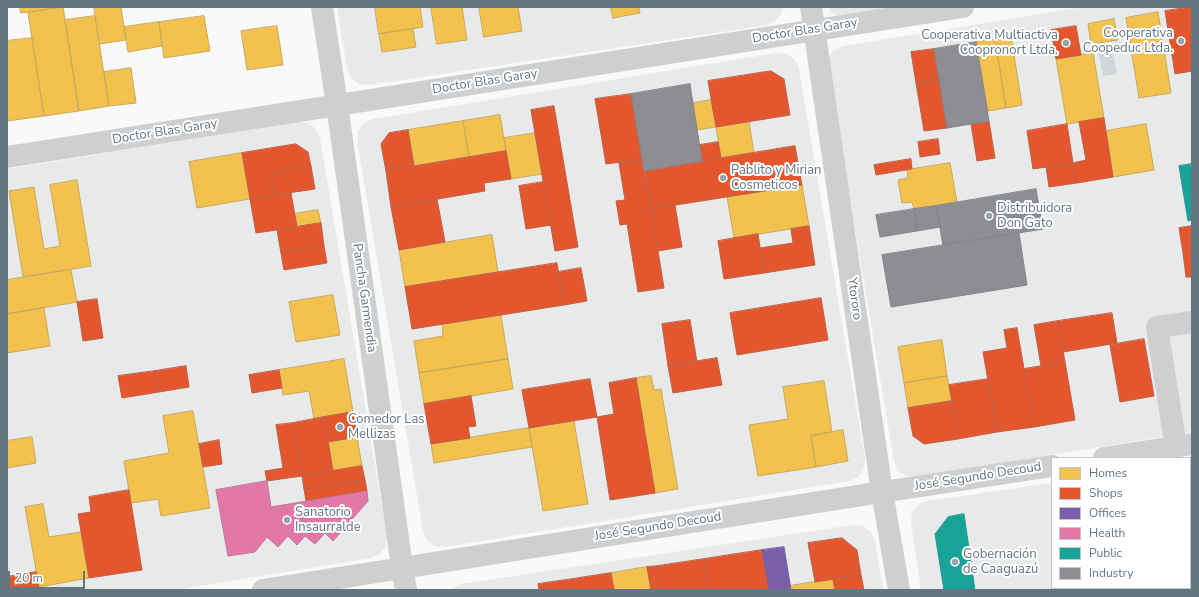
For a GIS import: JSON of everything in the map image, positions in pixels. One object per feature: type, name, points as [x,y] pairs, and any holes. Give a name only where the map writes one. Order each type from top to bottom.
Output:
[{"type":"street","name":"Pancha Garmendia","points":[[322,7],[406,590]]},
{"type":"street","name":"Ytororo","points":[[811,7],[882,492],[899,590]]},
{"type":"street","name":"Doctor Blas Garay","points":[[7,156],[963,7]]},
{"type":"street","points":[[1111,457],[1184,446],[1157,327],[1192,322]]},
{"type":"street","name":"José Segundo Decoud","points":[[264,590],[1051,466]]},
{"type":"shaded area","points":[[337,7],[783,7],[782,13],[776,20],[768,25],[369,85],[359,84],[351,78],[347,69]]},
{"type":"shaded area","points":[[828,7],[918,7],[838,17],[830,11]]},
{"type":"shaded area","points":[[1084,7],[1192,7],[1192,432],[916,477],[906,476],[897,470],[894,461],[828,68],[828,58],[834,50],[843,46]]},
{"type":"shaded area","points":[[1112,48],[1117,74],[1103,76],[1098,50]]},
{"type":"shaded area","points":[[777,53],[787,54],[795,60],[799,69],[865,459],[864,469],[858,477],[849,481],[445,547],[435,546],[427,540],[423,531],[357,141],[358,131],[364,123],[373,119]]},
{"type":"shaded area","points":[[298,122],[308,123],[316,129],[320,138],[387,536],[386,546],[380,554],[371,558],[175,590],[7,590],[7,169]]},
{"type":"shaded area","points":[[1192,463],[1192,590],[921,590],[911,523],[912,513],[918,505],[927,501],[1051,483],[1051,589],[1191,589]]},
{"type":"shaded area","points":[[853,525],[863,526],[871,532],[875,541],[883,590],[451,590],[461,584]]},
{"type":"building: Homes","points":[[20,7],[63,7],[21,13]]},
{"type":"building: Homes","points":[[63,7],[79,111],[44,116],[28,13]]},
{"type":"building: Homes","points":[[94,7],[121,7],[126,40],[100,44]]},
{"type":"building: Homes","points":[[375,7],[420,7],[423,27],[379,34]]},
{"type":"building: Homes","points":[[431,7],[462,7],[467,40],[437,44]]},
{"type":"building: Homes","points":[[479,7],[518,7],[522,31],[484,37]]},
{"type":"building: Homes","points":[[611,7],[639,7],[640,13],[613,18]]},
{"type":"building: Homes","points":[[1158,12],[1171,93],[1139,98],[1126,18]]},
{"type":"building: Homes","points":[[95,16],[109,106],[79,111],[65,20]]},
{"type":"building: Homes","points":[[204,16],[210,51],[164,58],[159,22]]},
{"type":"building: Homes","points":[[1114,19],[1118,40],[1091,44],[1088,24]]},
{"type":"building: Homes","points":[[159,22],[162,46],[128,52],[124,27]]},
{"type":"building: Homes","points":[[277,26],[283,65],[247,70],[241,31]]},
{"type":"building: Homes","points":[[413,29],[416,47],[382,52],[379,34]]},
{"type":"building: Homes","points":[[1011,36],[1022,105],[1006,108],[995,39]]},
{"type":"building: Homes","points":[[32,38],[44,116],[7,121],[7,41]]},
{"type":"building: Homes","points":[[995,39],[1006,108],[988,111],[976,42]]},
{"type":"building: Homes","points":[[1093,53],[1104,118],[1067,124],[1056,59]]},
{"type":"building: Homes","points":[[131,68],[136,103],[109,106],[104,72]]},
{"type":"building: Homes","points":[[711,100],[716,127],[697,130],[693,103]]},
{"type":"building: Homes","points":[[500,115],[506,151],[469,157],[463,121]]},
{"type":"building: Homes","points":[[463,121],[469,157],[414,166],[408,130]]},
{"type":"building: Homes","points":[[749,122],[754,153],[721,158],[716,127]]},
{"type":"building: Homes","points":[[1146,124],[1154,170],[1113,177],[1106,131]]},
{"type":"building: Homes","points":[[535,133],[542,174],[511,179],[504,138]]},
{"type":"building: Homes","points":[[242,153],[250,199],[197,208],[189,162]]},
{"type":"building: Homes","points":[[950,163],[957,202],[914,209],[912,202],[902,203],[898,180],[908,178],[907,170]]},
{"type":"building: Homes","points":[[77,180],[91,266],[23,277],[9,191],[34,187],[44,249],[60,246],[50,185]]},
{"type":"building: Homes","points":[[802,185],[809,226],[734,238],[727,197]]},
{"type":"building: Homes","points":[[318,210],[321,223],[297,227],[294,214]]},
{"type":"building: Homes","points":[[492,235],[498,272],[405,287],[399,250]]},
{"type":"building: Homes","points":[[71,270],[77,302],[7,314],[7,280]]},
{"type":"building: Homes","points":[[333,295],[340,335],[296,342],[289,302]]},
{"type":"building: Homes","points":[[44,308],[50,346],[7,353],[7,314]]},
{"type":"building: Homes","points":[[501,315],[508,359],[419,373],[414,341],[443,336],[442,324]]},
{"type":"building: Homes","points":[[942,340],[947,376],[904,383],[898,347]]},
{"type":"building: Homes","points":[[344,359],[353,412],[314,419],[309,391],[283,395],[279,370]]},
{"type":"building: Homes","points":[[508,359],[513,389],[424,404],[419,373]]},
{"type":"building: Homes","points":[[651,376],[654,390],[661,389],[678,489],[655,493],[636,378]]},
{"type":"building: Homes","points":[[947,376],[952,401],[908,408],[904,383]]},
{"type":"building: Homes","points":[[824,381],[832,432],[811,436],[816,467],[758,476],[749,425],[788,419],[783,387]]},
{"type":"building: Homes","points":[[193,411],[210,508],[161,516],[158,499],[131,503],[124,461],[169,453],[163,416]]},
{"type":"building: Homes","points":[[574,421],[588,504],[543,511],[529,428]]},
{"type":"building: Homes","points":[[529,428],[532,447],[434,463],[431,444]]},
{"type":"building: Homes","points":[[843,430],[848,461],[816,467],[811,436]]},
{"type":"building: Homes","points":[[32,437],[36,463],[7,468],[7,441]]},
{"type":"building: Homes","points":[[357,437],[362,466],[333,471],[328,442]]},
{"type":"building: Homes","points":[[43,504],[49,537],[81,532],[89,578],[39,587],[25,507]]},
{"type":"building: Homes","points":[[647,567],[651,590],[614,590],[611,573]]},
{"type":"building: Homes","points":[[833,579],[835,590],[791,590],[790,586]]},
{"type":"building: Shops","name":"Cooperativa Coopeduc Ltda.","points":[[1192,7],[1192,71],[1175,74],[1165,11]]},
{"type":"building: Shops","name":"Cooperativa Multiactiva Coopronort Ltda.","points":[[1076,26],[1081,55],[1056,59],[1051,30]]},
{"type":"building: Shops","points":[[934,49],[939,79],[916,83],[911,52]]},
{"type":"building: Shops","points":[[771,71],[784,79],[790,115],[716,127],[708,81]]},
{"type":"building: Shops","points":[[939,79],[947,128],[924,131],[916,83]]},
{"type":"building: Shops","points":[[631,94],[643,159],[606,164],[595,99]]},
{"type":"building: Shops","points":[[554,106],[578,247],[555,251],[531,110]]},
{"type":"building: Shops","points":[[1104,118],[1113,177],[1077,183],[1073,163],[1086,160],[1079,122]]},
{"type":"building: Shops","points":[[989,121],[995,158],[977,161],[971,124]]},
{"type":"building: Shops","points":[[1067,124],[1073,163],[1033,169],[1027,131]]},
{"type":"building: Shops","points":[[408,130],[414,166],[386,171],[381,144],[389,133]]},
{"type":"building: Shops","points":[[938,139],[940,154],[920,157],[918,142]]},
{"type":"building: Shops","points":[[718,142],[721,158],[702,161],[700,145]]},
{"type":"building: Shops","points":[[296,144],[308,152],[311,166],[270,173],[274,195],[250,199],[242,153]]},
{"type":"building: Shops","name":"Pablito y Mirian Cosmeticos","points":[[795,146],[802,185],[651,209],[644,171]]},
{"type":"building: Shops","points":[[506,151],[511,179],[484,183],[485,191],[391,207],[386,171]]},
{"type":"building: Shops","points":[[643,159],[664,288],[638,292],[627,224],[620,225],[616,201],[625,200],[619,163]]},
{"type":"building: Shops","points":[[911,159],[912,169],[876,175],[874,165]]},
{"type":"building: Shops","points":[[1073,163],[1077,183],[1049,187],[1046,167]]},
{"type":"building: Shops","points":[[311,166],[315,189],[274,195],[270,173]]},
{"type":"building: Shops","points":[[543,182],[551,225],[526,229],[519,186]]},
{"type":"building: Shops","points":[[291,193],[297,227],[256,233],[250,199]]},
{"type":"building: Shops","points":[[437,199],[445,242],[399,250],[391,207]]},
{"type":"building: Shops","points":[[675,205],[682,247],[658,251],[651,209]]},
{"type":"building: Shops","points":[[321,223],[324,246],[281,253],[277,230]]},
{"type":"building: Shops","points":[[809,226],[815,265],[764,273],[760,248],[793,243],[791,229]]},
{"type":"building: Shops","points":[[1192,226],[1192,252],[1183,253],[1179,228]]},
{"type":"building: Shops","points":[[758,234],[764,273],[724,279],[718,241]]},
{"type":"building: Shops","points":[[324,246],[327,263],[284,270],[281,253]]},
{"type":"building: Shops","points":[[1192,252],[1192,277],[1186,277],[1183,253]]},
{"type":"building: Shops","points":[[557,263],[564,305],[412,329],[405,287]]},
{"type":"building: Shops","points":[[581,268],[587,301],[564,305],[558,272]]},
{"type":"building: Shops","points":[[821,298],[828,340],[737,355],[730,313]]},
{"type":"building: Shops","points":[[97,299],[103,338],[83,341],[77,302]]},
{"type":"building: Shops","points":[[1112,313],[1117,343],[1063,352],[1058,321]]},
{"type":"building: Shops","points":[[690,320],[697,362],[668,366],[662,324]]},
{"type":"building: Shops","points":[[1058,321],[1065,362],[1041,366],[1034,325]]},
{"type":"building: Shops","points":[[1017,328],[1034,427],[997,432],[983,352],[1007,348],[1004,330]]},
{"type":"building: Shops","points":[[1144,339],[1154,396],[1120,402],[1110,345]]},
{"type":"building: Shops","points":[[717,358],[722,385],[673,393],[668,366]]},
{"type":"building: Shops","points":[[1065,362],[1075,420],[1034,427],[1024,369]]},
{"type":"building: Shops","points":[[186,366],[189,387],[159,392],[155,371]]},
{"type":"building: Shops","points":[[279,370],[282,388],[252,393],[249,375]]},
{"type":"building: Shops","points":[[155,371],[159,392],[122,398],[118,376]]},
{"type":"building: Shops","points":[[636,378],[655,493],[610,500],[597,417],[614,414],[609,383]]},
{"type":"building: Shops","points":[[590,379],[597,417],[529,428],[522,390]]},
{"type":"building: Shops","points":[[988,379],[997,432],[958,439],[949,385]]},
{"type":"building: Shops","points":[[471,396],[476,426],[468,427],[470,438],[431,444],[424,404]]},
{"type":"building: Shops","points":[[952,401],[958,439],[924,444],[913,436],[908,408]]},
{"type":"building: Shops","points":[[353,412],[357,437],[328,442],[324,417]]},
{"type":"building: Shops","points":[[324,417],[333,471],[302,476],[293,423]]},
{"type":"building: Shops","points":[[293,423],[302,476],[267,481],[265,471],[283,468],[276,425]]},
{"type":"building: Shops","points":[[219,440],[222,464],[203,467],[199,444]]},
{"type":"building: Shops","points":[[362,466],[365,480],[304,489],[302,476]]},
{"type":"building: Shops","points":[[1192,473],[1192,520],[1191,520]]},
{"type":"building: Shops","points":[[365,480],[367,491],[306,501],[304,489]]},
{"type":"building: Shops","points":[[129,490],[142,570],[89,578],[78,514],[91,512],[89,497]]},
{"type":"building: Shops","points":[[1191,536],[1192,590],[1181,590],[1191,589]]},
{"type":"building: Shops","points":[[842,538],[857,550],[861,575],[815,582],[808,543]]},
{"type":"building: Shops","points":[[762,550],[769,590],[708,590],[704,559]]},
{"type":"building: Shops","points":[[704,559],[708,590],[662,590],[658,566]]},
{"type":"building: Shops","points":[[658,566],[662,590],[651,590],[647,567]]},
{"type":"building: Shops","points":[[36,572],[39,587],[8,590],[7,577]]},
{"type":"building: Shops","points":[[611,573],[614,590],[574,590],[573,579]]},
{"type":"building: Shops","points":[[861,575],[864,590],[835,590],[833,579]]},
{"type":"building: Shops","points":[[573,579],[574,590],[539,590],[538,584]]},
{"type":"building: Offices","points":[[784,547],[791,590],[769,590],[762,550]]},
{"type":"building: Offices","points":[[1136,589],[1181,589],[1181,590]]},
{"type":"building: Health","name":"Sanatorio Insaurralde","points":[[267,481],[271,507],[367,491],[368,501],[333,541],[325,533],[315,544],[305,536],[297,545],[288,536],[278,547],[267,537],[255,552],[228,556],[216,490]]},
{"type":"building: Public","points":[[1192,164],[1192,220],[1188,221],[1179,166]]},
{"type":"building: Public","name":"Gobernación de Caaguazú","points":[[964,514],[975,590],[944,590],[935,534],[948,517]]},
{"type":"building: Industry","points":[[976,42],[989,121],[947,128],[934,49]]},
{"type":"building: Industry","points":[[690,84],[702,161],[644,171],[631,94]]},
{"type":"building: Industry","name":"Distribuidora Don Gato","points":[[1036,189],[1043,229],[943,245],[936,206]]},
{"type":"building: Industry","points":[[936,206],[940,227],[917,231],[914,209]]},
{"type":"building: Industry","points":[[914,209],[917,231],[880,237],[876,215]]},
{"type":"building: Industry","points":[[1019,233],[1027,285],[891,307],[882,255]]},
{"type":"place","name":"Cooperativa Coopeduc Ltda.","points":[[1181,41]]},
{"type":"place","name":"Cooperativa Multiactiva Coopronort Ltda.","points":[[1066,43]]},
{"type":"place","name":"Pablito y Mirian Cosmeticos","points":[[723,178]]},
{"type":"place","name":"Distribuidora Don Gato","points":[[989,216]]},
{"type":"place","name":"Comedor Las Mellizas","points":[[340,427]]},
{"type":"place","name":"Sanatorio Insaurralde","points":[[287,520]]},
{"type":"place","name":"Gobernación de Caaguazú","points":[[955,562]]}]
